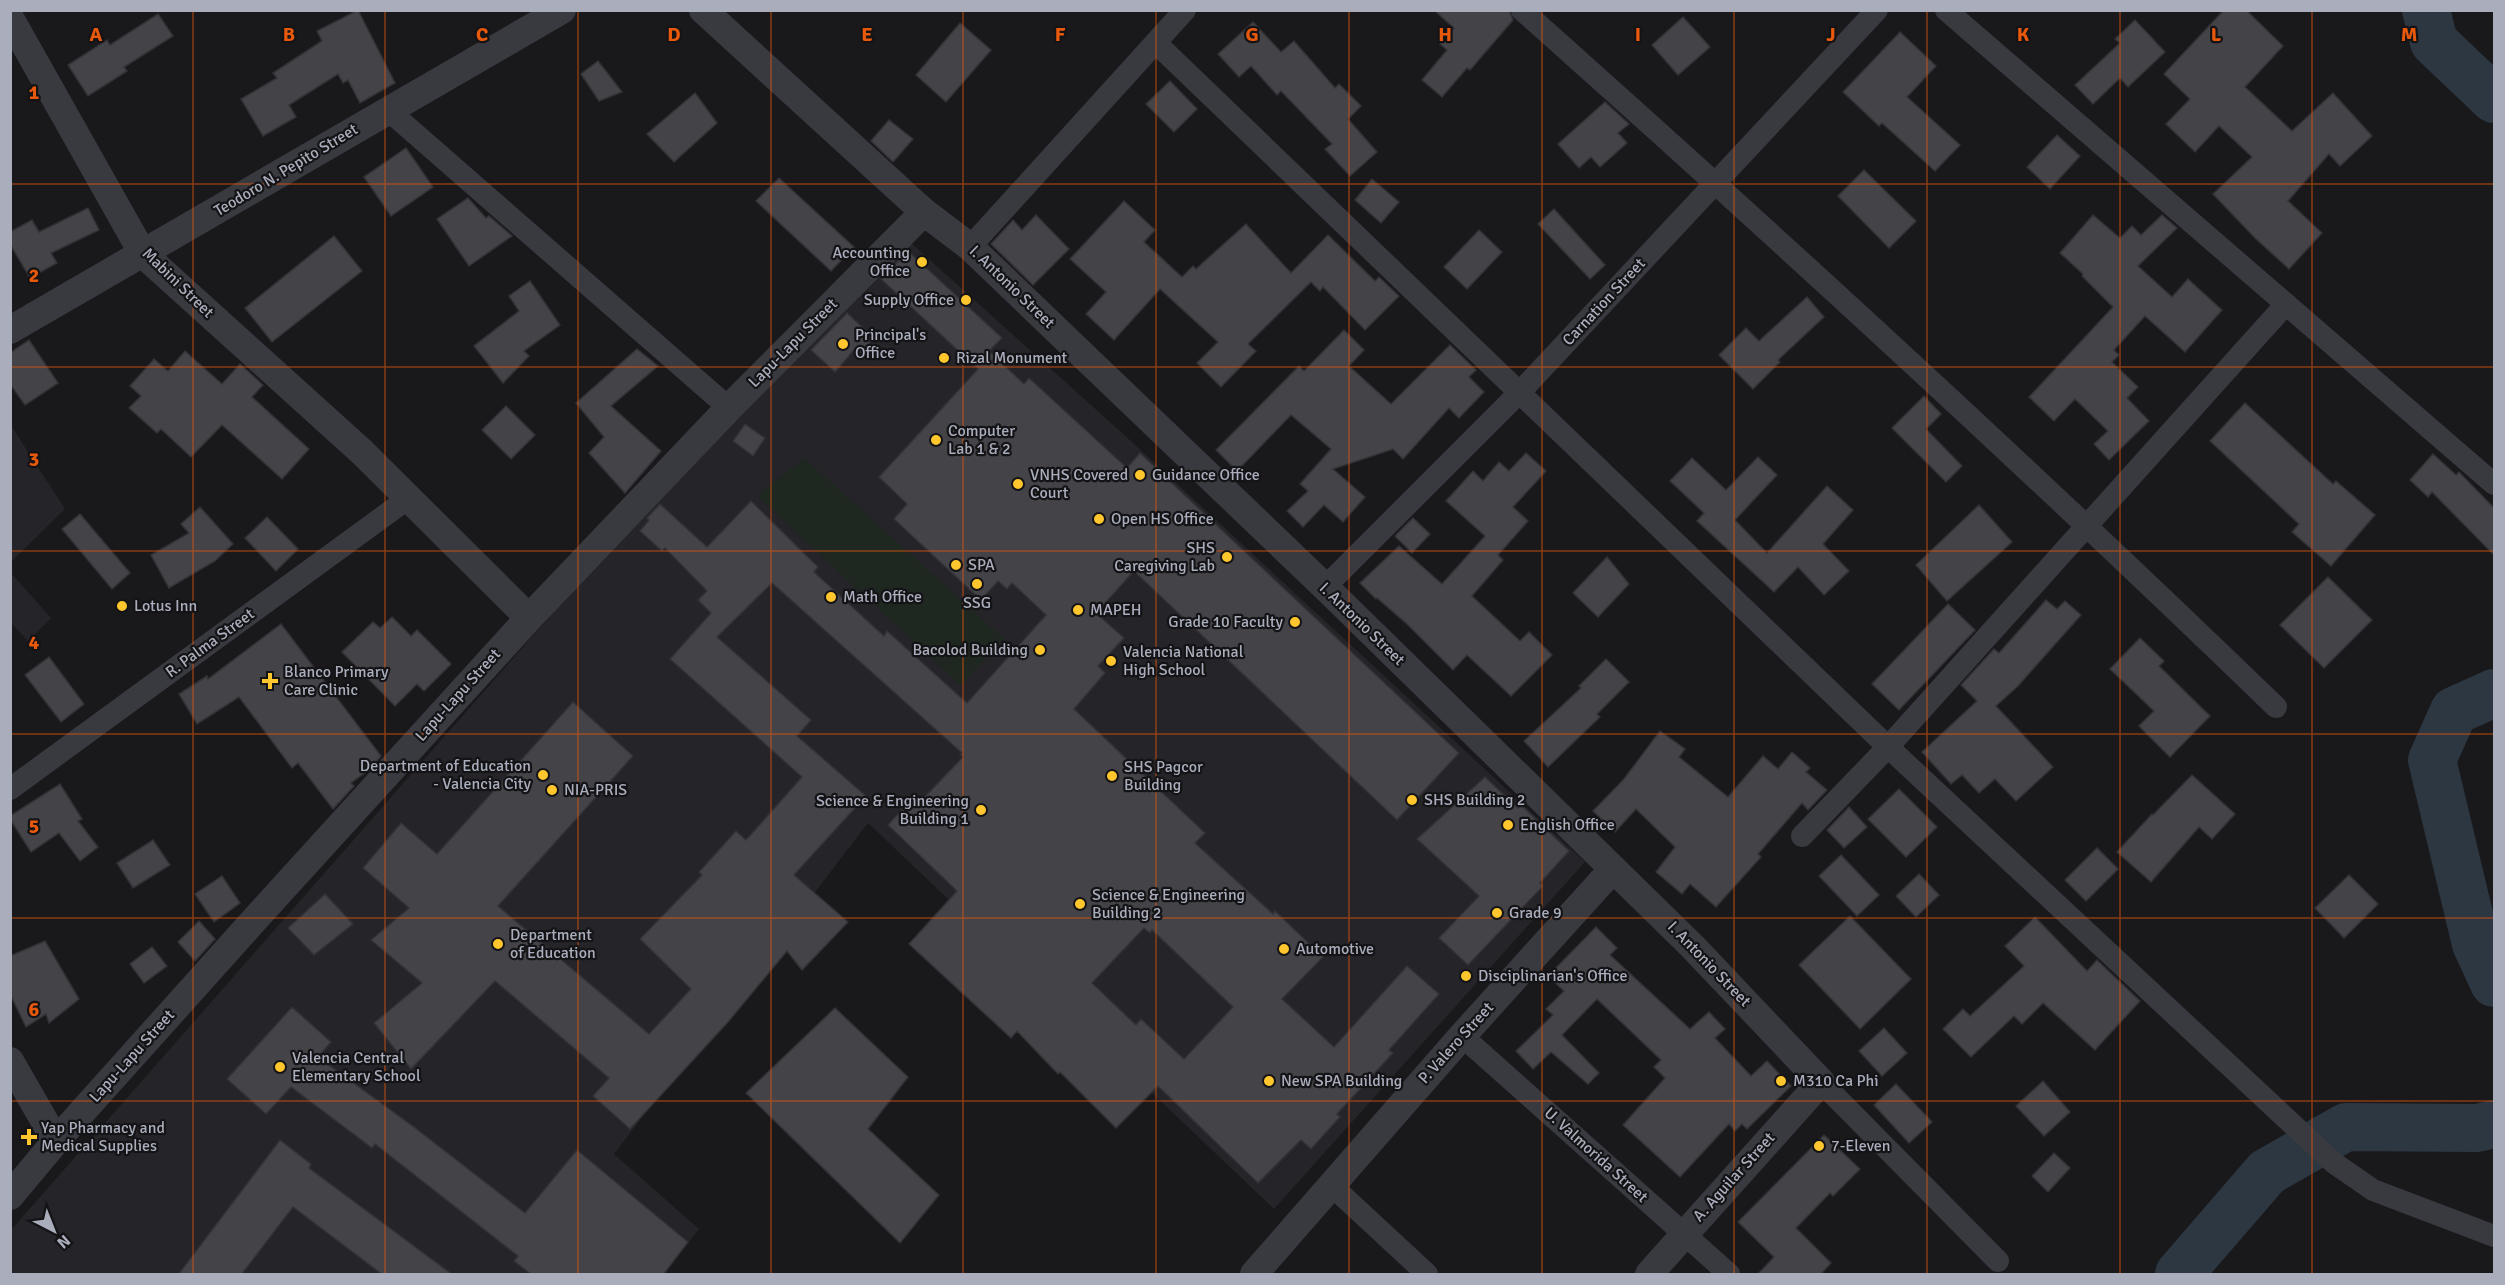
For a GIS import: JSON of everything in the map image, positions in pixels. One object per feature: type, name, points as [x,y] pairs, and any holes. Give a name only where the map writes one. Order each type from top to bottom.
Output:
[{"type":"street","name":"Teodoro N. Pepito Street","points":[[10,330],[562,10]]},
{"type":"street","name":"I. Antonio Street","points":[[703,10],[924,212],[970,247],[1325,587],[1693,946],[1821,1082],[1998,1262]]},
{"type":"street","points":[[970,247],[1157,44],[1185,10]]},
{"type":"street","points":[[1522,10],[1716,183],[2088,527],[2276,706]]},
{"type":"street","name":"Carnation Street","points":[[1325,587],[1521,391],[1878,10]]},
{"type":"street","points":[[1946,10],[2494,484]]},
{"type":"street","name":"Mabini Street","points":[[10,18],[143,254],[410,497],[529,618]]},
{"type":"street","points":[[1157,44],[1521,391],[1888,747],[2334,1163],[2373,1191],[2494,1236]]},
{"type":"street","points":[[388,110],[729,408]]},
{"type":"street","name":"Lapu-Lapu Street","points":[[10,1196],[56,1141],[529,618],[729,408],[924,212]]},
{"type":"street","points":[[1802,836],[1888,747],[2286,304]]},
{"type":"street","name":"R. Palma Street","points":[[10,789],[410,497]]},
{"type":"street","name":"P. Valero Street","points":[[1254,1275],[1462,1036],[1613,869]]},
{"type":"street","name":"U. Valmorida Street","points":[[1462,1036],[1729,1275]]},
{"type":"street","points":[[10,1061],[56,1141]]},
{"type":"street","name":"A. Aguilar Street","points":[[1649,1275],[1683,1233],[1821,1082]]},
{"type":"street","points":[[1331,1185],[1427,1275]]},
{"type":"shaded area","points":[[910,242],[1131,441],[1585,862],[1274,1209],[868,823],[614,1154],[699,1229],[663,1274],[11,1274],[11,1230],[630,525]]},
{"type":"shaded area","points":[[10,424],[65,509],[11,562],[10,562]]},
{"type":"shaded area","points":[[804,458],[1004,639],[960,685],[757,496]]},
{"type":"shaded area","points":[[11,573],[51,618],[28,641],[11,623]]},
{"type":"building","points":[[358,10],[395,83],[360,103],[348,80],[343,83],[338,74],[289,105],[296,117],[263,136],[241,99],[277,78],[273,73],[322,41],[317,31]]},
{"type":"building","points":[[1434,10],[1509,10],[1513,20],[1470,70],[1467,68],[1442,97],[1422,80],[1447,50],[1440,44],[1454,28]]},
{"type":"building","points":[[2224,10],[2246,10],[2283,46],[2245,87],[2292,131],[2333,93],[2372,136],[2340,166],[2329,154],[2288,201],[2322,233],[2289,269],[2255,238],[2213,194],[2252,157],[2219,126],[2195,152],[2166,124],[2190,99],[2164,74]]},
{"type":"building","points":[[158,14],[173,36],[124,67],[127,71],[88,96],[68,65],[107,40],[110,45]]},
{"type":"building","points":[[1683,17],[1710,47],[1678,75],[1652,45]]},
{"type":"building","points":[[2135,20],[2165,52],[2128,87],[2120,78],[2093,104],[2075,85],[2120,43],[2115,39]]},
{"type":"building","points":[[1253,22],[1281,52],[1294,41],[1335,88],[1339,84],[1361,106],[1348,119],[1377,152],[1350,176],[1325,149],[1332,144],[1281,91],[1277,95],[1251,66],[1239,77],[1218,54]]},
{"type":"building","points":[[960,23],[991,50],[946,102],[916,75]]},
{"type":"building","points":[[1900,32],[1936,66],[1907,97],[1960,145],[1935,171],[1882,123],[1879,126],[1843,92]]},
{"type":"building","points":[[598,61],[622,92],[599,101],[581,74]]},
{"type":"building","points":[[1170,81],[1197,109],[1174,132],[1146,104]]},
{"type":"building","points":[[695,93],[717,123],[674,162],[647,134]]},
{"type":"building","points":[[1605,102],[1629,124],[1618,133],[1627,143],[1600,167],[1591,157],[1579,168],[1558,144]]},
{"type":"building","points":[[889,120],[913,139],[893,162],[871,141]]},
{"type":"building","points":[[2057,135],[2080,156],[2050,189],[2027,167]]},
{"type":"building","points":[[406,148],[433,187],[391,216],[364,177]]},
{"type":"building","points":[[1864,170],[1916,221],[1889,248],[1838,196]]},
{"type":"building","points":[[779,178],[854,247],[831,271],[756,201]]},
{"type":"building","points":[[1372,179],[1399,202],[1381,223],[1355,200]]},
{"type":"building","points":[[468,198],[486,218],[489,216],[512,236],[469,266],[437,219]]},
{"type":"building","points":[[1124,201],[1155,230],[1144,242],[1182,277],[1193,266],[1196,269],[1246,224],[1291,273],[1328,235],[1375,281],[1379,277],[1399,296],[1365,330],[1323,287],[1320,291],[1311,282],[1248,344],[1256,351],[1221,387],[1197,363],[1218,342],[1160,289],[1114,340],[1086,314],[1106,292],[1070,259]]},
{"type":"building","points":[[88,208],[99,230],[51,253],[57,263],[30,278],[10,244],[10,232],[32,220],[39,232]]},
{"type":"building","points":[[1554,209],[1605,265],[1590,279],[1538,224]]},
{"type":"building","points":[[1036,215],[1069,249],[1033,285],[991,244],[1013,220],[1022,230]]},
{"type":"building","points":[[2093,215],[2120,238],[2132,226],[2141,235],[2162,215],[2177,228],[2138,266],[2172,297],[2188,279],[2222,310],[2185,352],[2145,316],[2114,350],[2119,355],[2112,362],[2138,387],[2127,398],[2149,421],[2109,460],[2094,444],[2108,431],[2075,399],[2054,421],[2029,397],[2113,307],[2060,253]]},
{"type":"building","points":[[1479,230],[1502,252],[1467,289],[1444,267]]},
{"type":"building","points":[[334,236],[362,271],[272,342],[245,308]]},
{"type":"building","points":[[908,251],[1002,338],[989,351],[1024,384],[1029,378],[1127,468],[1140,453],[1459,753],[1397,820],[1134,571],[1096,613],[1124,638],[1098,666],[1105,673],[1074,709],[1205,833],[1195,843],[1273,914],[1275,911],[1323,957],[1282,999],[1334,1047],[1407,966],[1439,994],[1389,1050],[1393,1053],[1337,1114],[1340,1117],[1311,1149],[1301,1140],[1258,1183],[1158,1086],[1116,1128],[1060,1072],[1058,1074],[1017,1031],[1011,1038],[909,944],[957,891],[888,825],[909,802],[915,807],[963,757],[960,755],[962,753],[772,583],[717,637],[811,720],[797,736],[866,796],[794,875],[848,922],[802,970],[787,951],[728,1022],[630,1129],[593,1096],[609,1078],[495,981],[411,1069],[374,1023],[422,983],[371,940],[409,908],[363,868],[401,823],[437,854],[573,702],[633,756],[498,906],[649,1034],[691,989],[640,939],[702,875],[699,872],[736,831],[746,840],[802,777],[670,659],[711,613],[698,600],[707,591],[665,548],[662,551],[640,531],[649,520],[647,518],[660,504],[707,547],[751,501],[818,567],[814,572],[884,636],[887,631],[967,703],[1046,615],[1012,583],[1007,589],[998,581],[981,600],[894,519],[907,504],[879,477],[978,369],[881,279]],"holes":[[[1144,928],[1150,933],[1152,930],[1233,1007],[1184,1059],[1141,1019],[1136,1025],[1092,983]]]},
{"type":"building","points":[[530,281],[560,325],[524,351],[529,356],[503,383],[474,346],[519,311],[509,296]]},
{"type":"building","points":[[1807,297],[1824,317],[1778,360],[1780,362],[1753,389],[1719,355],[1746,328],[1759,341]]},
{"type":"building","name":"Principal's Office","points":[[847,313],[874,338],[859,355],[854,350],[835,372],[811,350]]},
{"type":"building","points":[[1344,330],[1364,350],[1349,366],[1391,404],[1450,345],[1476,370],[1469,377],[1484,392],[1459,418],[1449,408],[1403,459],[1393,449],[1333,469],[1365,497],[1343,522],[1324,505],[1303,527],[1287,511],[1308,491],[1300,484],[1331,449],[1291,415],[1237,471],[1216,450],[1299,366],[1304,371]]},
{"type":"building","points":[[29,340],[58,383],[25,405],[10,384],[10,353]]},
{"type":"building","points":[[637,349],[658,366],[611,406],[661,451],[625,493],[589,453],[604,437],[576,403]]},
{"type":"building","points":[[185,351],[222,384],[240,364],[263,385],[252,397],[309,449],[282,479],[222,425],[191,457],[161,429],[157,433],[129,408],[141,396],[130,386],[154,359],[168,371]]},
{"type":"building","points":[[1924,396],[1941,414],[1926,429],[1962,466],[1946,482],[1892,428]]},
{"type":"building","points":[[2245,403],[2333,484],[2336,481],[2375,515],[2331,566],[2292,532],[2299,524],[2210,441]]},
{"type":"building","points":[[506,406],[535,435],[511,459],[482,430]]},
{"type":"building","points":[[745,424],[765,438],[753,456],[733,441]]},
{"type":"building","points":[[1526,453],[1546,471],[1513,507],[1528,521],[1498,555],[1503,560],[1472,596],[1520,641],[1529,632],[1552,655],[1511,696],[1467,655],[1453,670],[1408,625],[1360,583],[1399,546],[1442,584],[1485,536],[1446,501],[1473,471],[1483,481],[1499,462],[1509,471]]},
{"type":"building","points":[[2433,454],[2456,475],[2459,472],[2494,508],[2494,555],[2432,492],[2428,497],[2410,480]]},
{"type":"building","points":[[1758,457],[1777,475],[1735,520],[1767,553],[1827,486],[1853,510],[1823,544],[1849,571],[1824,595],[1798,567],[1774,592],[1697,521],[1704,513],[1670,481],[1692,458],[1726,490]]},
{"type":"building","points":[[1979,505],[2012,542],[1947,601],[1916,565]]},
{"type":"building","points":[[200,507],[233,544],[215,561],[169,588],[151,555],[189,533],[181,524]]},
{"type":"building","points":[[80,514],[130,573],[112,589],[62,529]]},
{"type":"building","points":[[267,517],[298,549],[276,571],[245,538]]},
{"type":"building","points":[[1413,518],[1430,534],[1412,553],[1395,536]]},
{"type":"building","points":[[1607,557],[1629,584],[1598,617],[1573,593]]},
{"type":"building","points":[[2328,577],[2372,620],[2324,668],[2280,625]]},
{"type":"building","points":[[2046,600],[2057,609],[2065,601],[2081,615],[2018,686],[1996,706],[2053,767],[2016,801],[1995,779],[1979,793],[1962,775],[1951,784],[1922,752],[1977,701],[1961,685],[1994,649],[1999,653]]},
{"type":"building","points":[[1948,604],[1975,630],[1899,710],[1872,684]]},
{"type":"building","points":[[392,617],[411,636],[417,630],[451,664],[424,691],[417,684],[395,706],[342,652],[373,622],[380,628]]},
{"type":"building","points":[[281,624],[381,756],[369,770],[351,783],[354,786],[333,809],[298,763],[292,768],[239,697],[197,724],[179,694],[207,676],[208,679]]},
{"type":"building","points":[[2140,638],[2164,661],[2159,666],[2210,716],[2170,757],[2139,726],[2154,711],[2110,669]]},
{"type":"building","points":[[49,657],[84,704],[61,722],[25,675]]},
{"type":"building","points":[[1606,659],[1629,682],[1597,714],[1600,717],[1548,767],[1524,741],[1581,688],[1579,686]]},
{"type":"building","points":[[1660,731],[1685,749],[1679,757],[1728,797],[1763,756],[1778,769],[1792,752],[1810,768],[1806,772],[1827,790],[1808,810],[1802,803],[1758,854],[1761,857],[1716,907],[1690,884],[1682,894],[1656,872],[1675,847],[1636,809],[1615,832],[1593,811],[1624,779]]},
{"type":"building","points":[[2192,775],[2235,814],[2212,839],[2199,827],[2151,882],[2117,852]]},
{"type":"building","points":[[1485,777],[1518,808],[1521,805],[1569,851],[1540,883],[1543,886],[1468,965],[1439,938],[1479,896],[1417,839]]},
{"type":"building","points":[[60,784],[82,819],[78,821],[98,847],[80,861],[59,833],[31,852],[10,819],[10,816]]},
{"type":"building","points":[[1899,789],[1937,827],[1906,857],[1868,819]]},
{"type":"building","points":[[1849,807],[1867,827],[1844,848],[1827,830]]},
{"type":"building","points":[[153,840],[170,865],[133,888],[117,863]]},
{"type":"building","points":[[2097,848],[2118,869],[2086,901],[2065,880]]},
{"type":"building","points":[[1841,855],[1879,895],[1857,916],[1819,876]]},
{"type":"building","points":[[1919,874],[1939,895],[1916,917],[1896,896]]},
{"type":"building","points":[[2349,875],[2378,904],[2344,938],[2315,908]]},
{"type":"building","points":[[222,876],[240,903],[214,922],[195,894]]},
{"type":"building","points":[[325,894],[353,924],[314,955],[288,928]]},
{"type":"building","points":[[1850,916],[1911,979],[1860,1029],[1799,965]]},
{"type":"building","points":[[2035,917],[2087,971],[2097,960],[2140,1001],[2095,1050],[2043,1003],[2022,1024],[2014,1016],[1971,1057],[1943,1029],[1963,1009],[1970,1016],[2024,966],[2005,946]]},
{"type":"building","points":[[199,921],[215,939],[195,961],[178,942]]},
{"type":"building","points":[[1596,927],[1617,948],[1610,955],[1690,1029],[1709,1012],[1725,1029],[1715,1038],[1751,1076],[1767,1061],[1791,1086],[1747,1129],[1742,1124],[1735,1131],[1729,1124],[1680,1177],[1623,1125],[1665,1078],[1654,1067],[1661,1060],[1597,999],[1562,1035],[1599,1073],[1588,1084],[1551,1052],[1533,1069],[1516,1051],[1553,1015],[1546,1009],[1564,991],[1548,976]]},
{"type":"building","points":[[45,941],[79,999],[49,1023],[46,1014],[26,1027],[10,994],[10,956]]},
{"type":"building","points":[[152,947],[167,966],[144,983],[130,964]]},
{"type":"building","points":[[292,1007],[331,1042],[318,1057],[414,1127],[525,1213],[577,1150],[688,1242],[663,1275],[532,1275],[514,1261],[518,1256],[375,1144],[372,1148],[291,1087],[266,1114],[227,1079]]},
{"type":"building","points":[[835,1008],[908,1077],[868,1129],[939,1195],[900,1243],[746,1093]]},
{"type":"building","points":[[1884,1028],[1907,1053],[1882,1076],[1859,1051]]},
{"type":"building","points":[[2043,1081],[2070,1112],[2044,1136],[2016,1106]]},
{"type":"building","points":[[1896,1084],[1932,1122],[1909,1143],[1874,1105]]},
{"type":"building","points":[[1824,1135],[1860,1169],[1833,1196],[1830,1193],[1796,1228],[1831,1263],[1820,1275],[1757,1275],[1774,1257],[1738,1222]]},
{"type":"building","points":[[280,1140],[311,1164],[309,1168],[453,1275],[383,1275],[293,1207],[241,1275],[178,1275]]},
{"type":"building","points":[[2054,1153],[2070,1168],[2048,1192],[2032,1176]]},
{"type":"waterway","points":[[2426,10],[2434,42],[2494,99]]},
{"type":"waterway","points":[[2494,693],[2454,711],[2432,760],[2476,944],[2494,983]]},
{"type":"waterway","points":[[2179,1274],[2267,1172],[2346,1127],[2477,1128],[2494,1124]]},
{"type":"place","name":"Accounting Office","points":[[922,262]]},
{"type":"place","name":"Supply Office","points":[[966,300]]},
{"type":"place","name":"Principal's Office","points":[[843,344]]},
{"type":"place","name":"Rizal Monument","points":[[944,358]]},
{"type":"place","name":"Computer Lab 1 & 2","points":[[936,440]]},
{"type":"place","name":"Guidance Office","points":[[1140,475]]},
{"type":"place","name":"VNHS Covered Court","points":[[1018,484]]},
{"type":"place","name":"Open HS Office","points":[[1099,519]]},
{"type":"place","name":"SHS Caregiving Lab","points":[[1227,557]]},
{"type":"place","name":"SPA","points":[[956,565]]},
{"type":"place","name":"SSG","points":[[977,584]]},
{"type":"place","name":"Math Office","points":[[831,597]]},
{"type":"place","name":"Lotus Inn","points":[[122,606]]},
{"type":"place","name":"MAPEH","points":[[1078,610]]},
{"type":"place","name":"Grade 10 Faculty","points":[[1295,622]]},
{"type":"place","name":"Bacolod Building","points":[[1040,650]]},
{"type":"place","name":"Valencia National High School","points":[[1111,661]]},
{"type":"place","name":"Blanco Primary Care Clinic","points":[[270,681]]},
{"type":"place","name":"Department of Education - Valencia City","points":[[543,775]]},
{"type":"place","name":"SHS Pagcor Building","points":[[1112,776]]},
{"type":"place","name":"NIA-PRIS","points":[[552,790]]},
{"type":"place","name":"SHS Building 2","points":[[1412,800]]},
{"type":"place","name":"Science & Engineering Building 1","points":[[981,810]]},
{"type":"place","name":"English Office","points":[[1508,825]]},
{"type":"place","name":"Science & Engineering Building 2","points":[[1080,904]]},
{"type":"place","name":"Grade 9","points":[[1497,913]]},
{"type":"place","name":"Department of Education","points":[[498,944]]},
{"type":"place","name":"Automotive","points":[[1284,949]]},
{"type":"place","name":"Disciplinarian's Office","points":[[1466,976]]},
{"type":"place","name":"Valencia Central Elementary School","points":[[280,1067]]},
{"type":"place","name":"New SPA Building","points":[[1269,1081]]},
{"type":"place","name":"M310 Ca Phi","points":[[1781,1081]]},
{"type":"place","name":"Yap Pharmacy and Medical Supplies","points":[[29,1137]]},
{"type":"place","name":"7-Eleven","points":[[1819,1146]]}]
